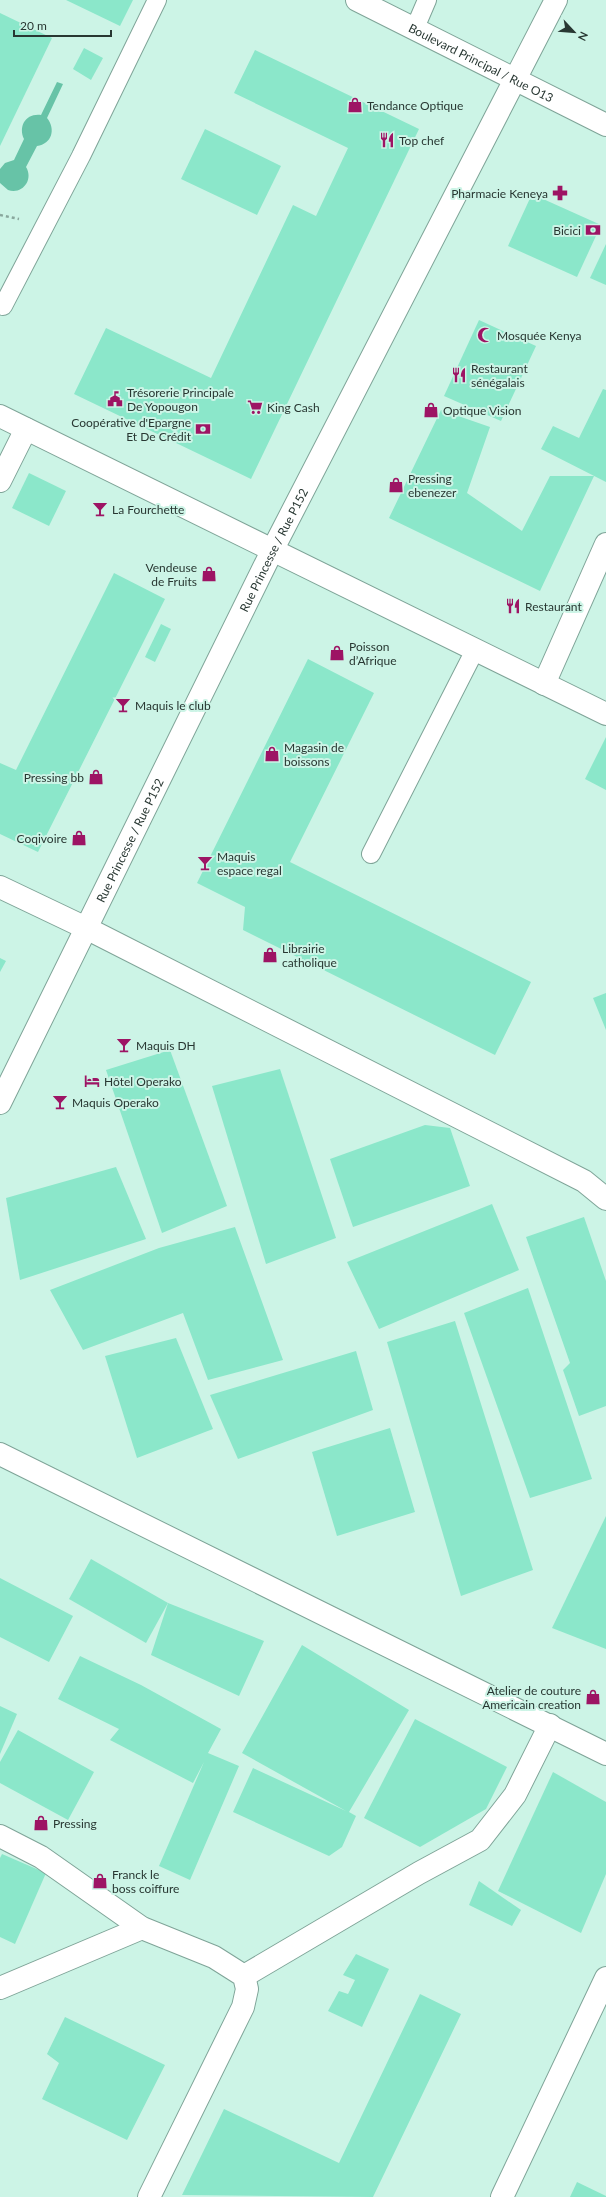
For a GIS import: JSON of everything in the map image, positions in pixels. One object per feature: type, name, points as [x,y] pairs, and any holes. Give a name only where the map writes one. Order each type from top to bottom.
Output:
[{"type":"street","name":"Boulevard Principal / Rue O13","points":[[357,0],[606,125]]},
{"type":"street","name":"Rue Princesse / Rue P152","points":[[0,1103],[273,549],[556,0]]},
{"type":"street","points":[[0,416],[606,714]]},
{"type":"street","points":[[0,481],[26,429]]},
{"type":"street","points":[[544,684],[606,544]]},
{"type":"street","points":[[0,887],[86,928],[584,1181],[606,1199]]},
{"type":"street","points":[[0,1454],[606,1754]]},
{"type":"street","points":[[244,1976],[419,1873],[480,1840],[515,1795],[550,1725]]},
{"type":"street","points":[[0,1836],[41,1857],[142,1928],[214,1957],[244,1976],[247,1989],[243,2007],[149,2197]]},
{"type":"street","points":[[0,1988],[142,1928]]},
{"type":"street","points":[[502,2197],[606,1978]]},
{"type":"lane","points":[[3,306],[81,156],[157,0]]},
{"type":"lane","points":[[415,28],[427,0]]},
{"type":"lane","points":[[371,854],[476,650]]},
{"type":"shaded area","points":[[57,82],[63,84],[47,118],[50,122],[52,131],[51,135],[46,142],[37,146],[26,167],[29,177],[25,185],[18,190],[8,190],[0,183],[0,169],[5,163],[14,160],[24,139],[22,129],[25,121],[31,116],[41,115]]},
{"type":"building","points":[[66,0],[133,0],[120,26]]},
{"type":"building","points":[[0,13],[52,38],[0,146]]},
{"type":"building","points":[[84,48],[103,58],[91,80],[73,69]]},
{"type":"building","points":[[255,50],[419,129],[251,479],[74,394],[106,328],[211,378],[293,205],[316,216],[348,148],[234,93]]},
{"type":"building","points":[[205,129],[281,166],[257,215],[181,179]]},
{"type":"building","points":[[532,194],[601,225],[577,277],[508,246]]},
{"type":"building","points":[[606,244],[606,285],[590,278]]},
{"type":"building","points":[[479,320],[536,346],[501,421],[444,396]]},
{"type":"building","points":[[603,389],[606,390],[606,482],[541,449],[553,426],[579,438]]},
{"type":"building","points":[[441,410],[490,427],[467,493],[522,531],[550,476],[594,476],[540,591],[389,518]]},
{"type":"building","points":[[29,473],[66,491],[49,526],[12,508]]},
{"type":"building","points":[[114,573],[165,599],[38,852],[0,834],[0,763],[16,770]]},
{"type":"building","points":[[161,624],[171,629],[155,662],[145,657]]},
{"type":"building","points":[[308,659],[374,693],[290,862],[531,982],[495,1055],[243,930],[245,907],[197,883]]},
{"type":"building","points":[[606,737],[606,790],[585,779]]},
{"type":"building","points":[[0,958],[6,961],[0,972]]},
{"type":"building","points":[[606,993],[606,1030],[593,998]]},
{"type":"building","points":[[170,1050],[227,1206],[162,1233],[106,1070]]},
{"type":"building","points":[[280,1069],[336,1238],[266,1264],[212,1086]]},
{"type":"building","points":[[425,1125],[450,1128],[470,1186],[353,1227],[330,1159]]},
{"type":"building","points":[[116,1167],[146,1239],[20,1280],[6,1198]]},
{"type":"building","points":[[492,1204],[519,1270],[379,1329],[347,1262]]},
{"type":"building","points":[[584,1217],[606,1281],[606,1406],[579,1416],[563,1370],[570,1363],[526,1237]]},
{"type":"building","points":[[235,1227],[283,1360],[208,1380],[183,1313],[83,1350],[50,1290],[159,1248]]},
{"type":"building","points":[[528,1288],[592,1479],[530,1498],[464,1313]]},
{"type":"building","points":[[455,1321],[533,1570],[461,1596],[387,1342]]},
{"type":"building","points":[[176,1338],[213,1429],[137,1458],[105,1356]]},
{"type":"building","points":[[356,1351],[373,1410],[238,1459],[210,1395]]},
{"type":"building","points":[[390,1428],[415,1512],[337,1536],[312,1452]]},
{"type":"building","points":[[606,1516],[606,1649],[552,1628]]},
{"type":"building","points":[[91,1559],[168,1603],[146,1643],[69,1599]]},
{"type":"building","points":[[0,1578],[73,1616],[49,1662],[0,1637]]},
{"type":"building","points":[[168,1603],[264,1641],[239,1696],[151,1655]]},
{"type":"building","points":[[302,1645],[409,1710],[349,1812],[356,1816],[342,1847],[329,1856],[233,1812],[253,1768],[346,1811],[242,1753]]},
{"type":"building","points":[[80,1656],[141,1685],[221,1729],[208,1753],[239,1766],[190,1880],[159,1866],[204,1762],[193,1783],[110,1740],[119,1729],[58,1699]]},
{"type":"building","points":[[0,1706],[17,1714],[0,1754]]},
{"type":"building","points":[[415,1719],[507,1767],[486,1809],[420,1847],[364,1818]]},
{"type":"building","points":[[18,1730],[94,1772],[68,1820],[0,1783],[0,1762]]},
{"type":"building","points":[[553,1772],[606,1802],[606,1874],[581,1933],[498,1891]]},
{"type":"building","points":[[2,1854],[46,1873],[15,1944],[0,1937],[0,1858]]},
{"type":"building","points":[[479,1881],[521,1910],[512,1926],[469,1905]]},
{"type":"building","points":[[356,1954],[389,1969],[362,2027],[328,2011],[339,1991],[348,1994],[355,1980],[343,1975]]},
{"type":"building","points":[[420,1994],[461,2014],[373,2197],[182,2195],[224,2109],[339,2163]]},
{"type":"building","points":[[65,2017],[165,2065],[127,2140],[42,2099],[59,2063],[47,2054]]},
{"type":"building","points":[[577,2182],[606,2196],[606,2197],[570,2197]]},
{"type":"place","name":"Tendance Optique","points":[[355,105]]},
{"type":"place","name":"Top chef","points":[[387,140]]},
{"type":"place","name":"Pharmacie Keneya","points":[[560,193]]},
{"type":"place","name":"Bicici","points":[[593,230]]},
{"type":"place","name":"Mosquée Kenya","points":[[485,335]]},
{"type":"place","name":"Restaurant sénégalais","points":[[459,375]]},
{"type":"place","name":"Trésorerie Principale De Yopougon","points":[[115,399]]},
{"type":"place","name":"King Cash","points":[[255,407]]},
{"type":"place","name":"Optique Vision","points":[[431,410]]},
{"type":"place","name":"Coopérative d'Epargne Et De Crédit","points":[[203,429]]},
{"type":"place","name":"Pressing ebenezer","points":[[396,485]]},
{"type":"place","name":"La Fourchette","points":[[100,509]]},
{"type":"place","name":"Vendeuse de Fruits","points":[[209,574]]},
{"type":"place","name":"Restaurant","points":[[513,606]]},
{"type":"place","name":"Poisson d’Afrique","points":[[337,653]]},
{"type":"place","name":"Maquis le club","points":[[123,705]]},
{"type":"place","name":"Magasin de boissons","points":[[272,754]]},
{"type":"place","name":"Pressing bb","points":[[96,777]]},
{"type":"place","name":"Coqivoire","points":[[79,838]]},
{"type":"place","name":"Maquis espace regal","points":[[205,863]]},
{"type":"place","name":"Librairie catholique","points":[[270,955]]},
{"type":"place","name":"Maquis DH","points":[[124,1045]]},
{"type":"place","name":"Hôtel Operako","points":[[92,1081]]},
{"type":"place","name":"Maquis Operako","points":[[60,1102]]},
{"type":"place","name":"Atelier de couture Americain creation","points":[[593,1697]]},
{"type":"place","name":"Pressing","points":[[41,1823]]},
{"type":"place","name":"Franck le boss coiffure","points":[[100,1881]]}]
